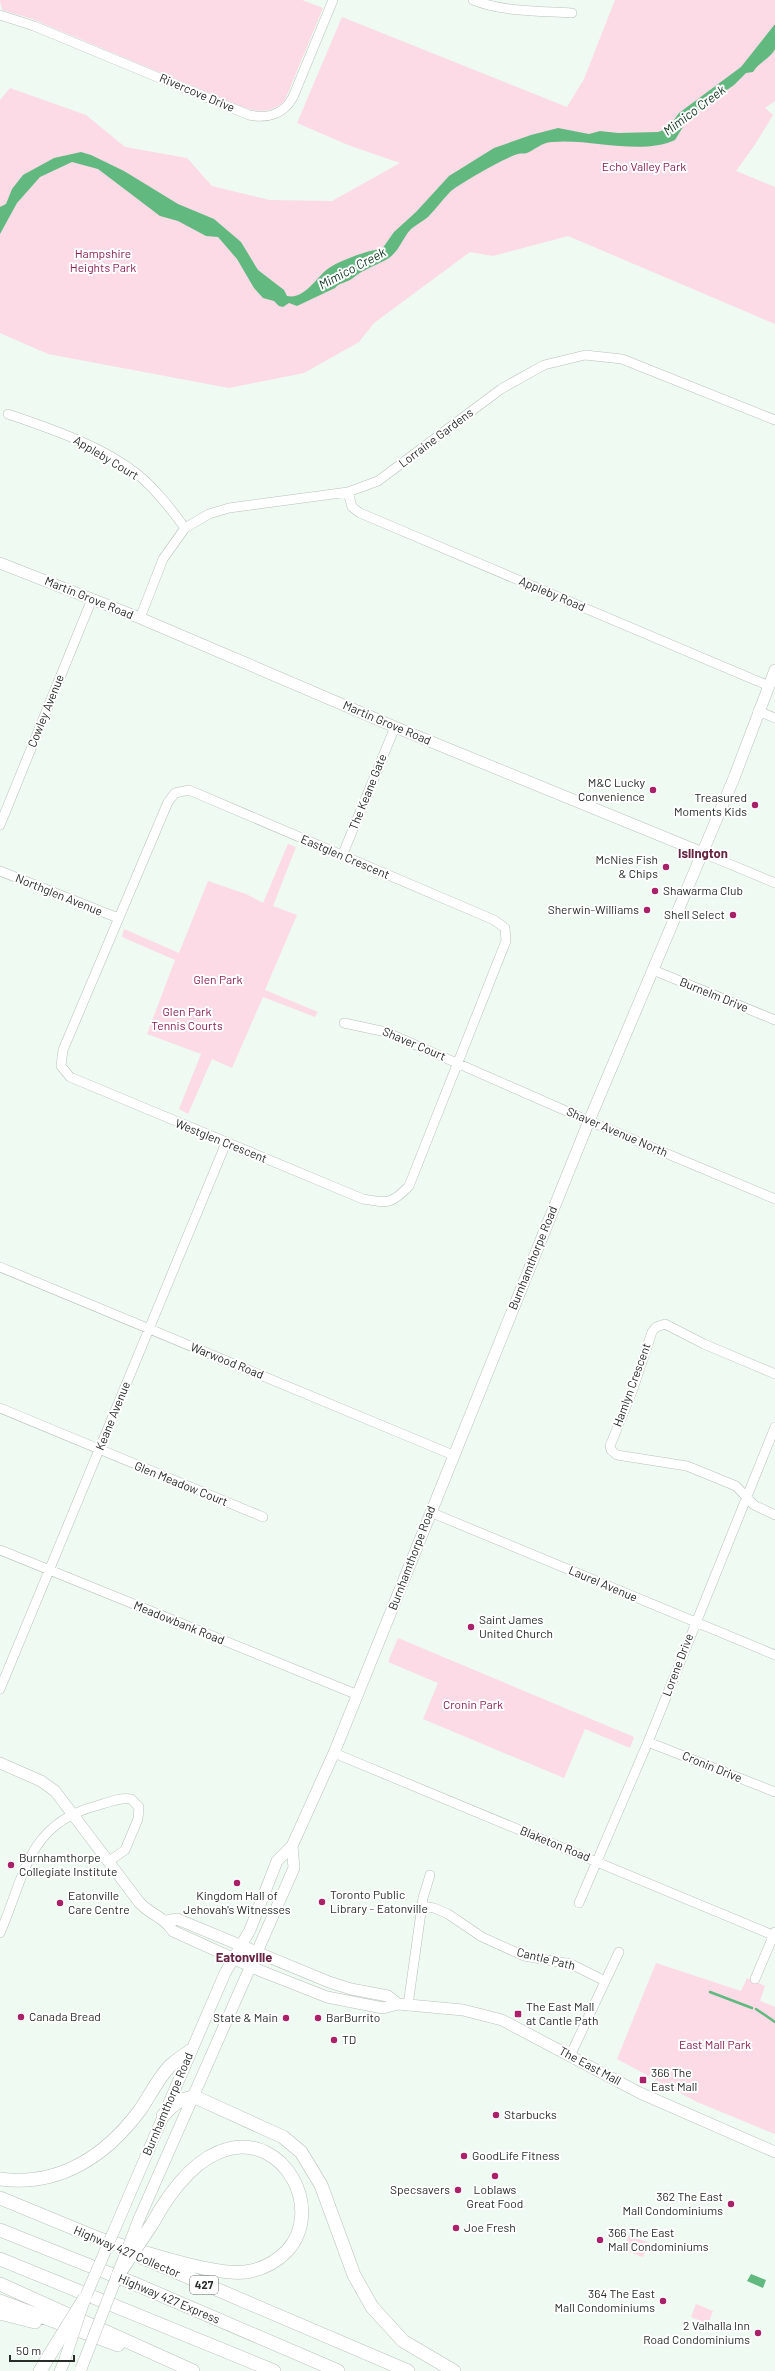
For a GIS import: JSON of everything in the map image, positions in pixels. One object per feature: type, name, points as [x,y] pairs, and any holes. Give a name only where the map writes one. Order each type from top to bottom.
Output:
[{"type":"highway","points":[[0,2179],[39,2179],[70,2171],[90,2160],[126,2126],[170,2066],[190,2050]]},
{"type":"highway","points":[[163,2116],[173,2104],[182,2098],[194,2097],[283,2137],[301,2152],[321,2184],[354,2275],[372,2307],[403,2341],[454,2371]]},
{"type":"highway","points":[[100,2239],[196,2266],[229,2272],[245,2272],[269,2264],[290,2247],[302,2223],[302,2202],[296,2182],[290,2173],[277,2160],[259,2150],[235,2147],[216,2153],[192,2171],[166,2202],[152,2224],[118,2275]]},
{"type":"highway","name":"Highway 427 Collector","points":[[0,2198],[100,2239],[243,2302],[408,2371]]},
{"type":"highway","name":"Highway 427 Express","points":[[0,2230],[133,2283],[338,2371]]},
{"type":"highway","points":[[0,2259],[274,2371]]},
{"type":"highway","points":[[0,2284],[193,2371]]},
{"type":"highway","points":[[40,2371],[85,2298]]},
{"type":"highway","points":[[0,2301],[86,2334],[193,2371]]},
{"type":"highway","points":[[0,2313],[86,2334]]},
{"type":"main road","name":"Martin Grove Road","points":[[0,563],[140,618],[395,727],[703,853]]},
{"type":"main road","name":"Burnhamthorpe Road","points":[[62,2366],[85,2298],[190,2050],[233,1958],[250,1930],[277,1861],[292,1846],[334,1753],[589,1121],[734,778],[758,711],[775,670]]},
{"type":"main road","name":"The East Mall","points":[[0,1763],[49,1786],[73,1813],[142,1906],[167,1921],[173,1931],[250,1966],[327,1997],[383,2008],[403,2005],[463,2010],[494,2018],[513,2025],[640,2093],[775,2152]]},
{"type":"main road","name":"Burnhamthorpe Road","points":[[81,2370],[140,2219],[294,1868],[292,1846]]},
{"type":"main road","name":"The East Mall","points":[[167,1921],[177,1919],[329,1982],[351,1989],[388,1996],[403,2005]]},
{"type":"street","name":"Rivercove Drive","points":[[0,15],[34,26],[249,115],[266,116],[285,108],[293,97],[333,0]]},
{"type":"street","points":[[473,0],[482,4],[515,4],[572,13]]},
{"type":"street","name":"Lorraine Gardens","points":[[140,618],[163,559],[185,528],[209,514],[229,508],[348,492],[378,481],[500,389],[544,365],[585,355],[622,359],[775,420]]},
{"type":"street","name":"Appleby Court","points":[[8,414],[62,432],[136,473],[164,500],[185,528]]},
{"type":"street","name":"Appleby Road","points":[[348,492],[352,507],[360,514],[769,686]]},
{"type":"street","name":"Cowley Avenue","points":[[0,824],[92,599]]},
{"type":"street","points":[[758,711],[775,718]]},
{"type":"street","name":"The Keane Gate","points":[[342,856],[395,727]]},
{"type":"street","name":"Eastglen Crescent","points":[[118,918],[168,802],[175,793],[189,790],[494,920],[505,928],[506,942],[459,1065]]},
{"type":"street","name":"Martin Grove Road","points":[[703,853],[775,883]]},
{"type":"street","name":"Northglen Avenue","points":[[0,871],[118,918]]},
{"type":"street","name":"Westglen Crescent","points":[[118,918],[64,1050],[61,1066],[70,1077],[363,1199],[383,1202],[397,1199],[409,1186],[459,1065]]},
{"type":"street","name":"Burnelm Drive","points":[[653,970],[775,1020]]},
{"type":"street","name":"Shaver Court","points":[[344,1022],[386,1032],[459,1065]]},
{"type":"street","name":"Shaver Avenue North","points":[[459,1065],[775,1198]]},
{"type":"street","name":"Keane Avenue","points":[[0,1689],[226,1143]]},
{"type":"street","name":"Warwood Road","points":[[0,1267],[453,1455]]},
{"type":"street","name":"Hamlyn Crescent","points":[[747,1499],[736,1486],[687,1466],[614,1454],[611,1450],[610,1442],[631,1394],[648,1341],[653,1329],[658,1325],[665,1324],[704,1344],[775,1374]]},
{"type":"street","name":"Glen Meadow Court","points":[[0,1408],[99,1451],[263,1517]]},
{"type":"street","name":"Lorene Drive","points":[[579,1903],[598,1862],[648,1742],[695,1622],[747,1499],[775,1427]]},
{"type":"street","points":[[747,1499],[754,1505],[775,1515]]},
{"type":"street","name":"Laurel Avenue","points":[[430,1512],[775,1655]]},
{"type":"street","name":"Meadowbank Road","points":[[0,1550],[358,1695]]},
{"type":"street","name":"Cronin Drive","points":[[648,1742],[775,1792]]},
{"type":"street","name":"Blaketon Road","points":[[334,1753],[774,1935]]},
{"type":"street","points":[[0,1933],[37,1842],[46,1831],[73,1813],[123,1799],[131,1799],[137,1803],[140,1814],[127,1847],[108,1862]]},
{"type":"street","points":[[403,2005],[424,1890],[430,1875]]},
{"type":"street","name":"Cantle Path","points":[[422,1906],[434,1908],[448,1914],[482,1937],[524,1956],[571,1964],[605,1982]]},
{"type":"street","points":[[755,1979],[774,1935]]},
{"type":"street","points":[[570,2056],[619,1952]]},
{"type":"green space","points":[[0,0],[302,0],[323,8],[285,100],[281,104],[271,109],[256,111],[245,108],[32,19],[2,10]]},
{"type":"green space","points":[[615,0],[775,0],[775,101],[765,108],[773,115],[754,146],[736,171],[775,187],[775,324],[568,236],[493,256],[470,252],[374,323],[359,342],[304,373],[229,388],[48,354],[0,333],[0,100],[10,88],[86,115],[125,147],[187,158],[212,186],[269,200],[332,201],[400,163],[348,145],[297,123],[342,17],[567,107],[584,79]]},
{"type":"green space","name":"Glen Park","points":[[288,844],[296,847],[273,906],[297,915],[265,990],[318,1012],[315,1017],[263,997],[232,1068],[212,1059],[188,1114],[179,1109],[201,1054],[147,1034],[175,960],[122,937],[124,929],[179,953],[208,881],[246,894],[263,903]]},
{"type":"green space","name":"Cronin Park","points":[[398,1638],[634,1737],[630,1748],[585,1729],[564,1778],[423,1719],[438,1683],[388,1662]]},
{"type":"green space","name":"East Mall Park","points":[[656,1963],[741,1991],[747,1978],[765,1986],[760,2001],[775,2007],[775,2134],[697,2102],[617,2059]]},
{"type":"green space","points":[[629,2235],[649,2243],[643,2257],[623,2250]]},
{"type":"green space","points":[[696,2304],[713,2311],[708,2324],[691,2317]]},
{"type":"water","name":"Mimico Creek","points":[[775,24],[775,49],[768,58],[758,65],[753,72],[746,73],[734,85],[701,108],[686,122],[675,140],[661,145],[631,147],[567,141],[552,142],[542,145],[527,153],[512,156],[472,177],[450,192],[428,217],[411,229],[393,255],[389,258],[362,272],[351,280],[297,306],[289,303],[283,307],[279,306],[274,301],[263,298],[254,288],[237,259],[218,237],[206,236],[178,221],[160,216],[98,169],[72,162],[40,177],[17,203],[0,234],[0,207],[6,204],[12,189],[23,175],[54,158],[81,152],[91,155],[124,171],[178,204],[214,219],[241,242],[258,270],[284,290],[287,296],[293,296],[305,291],[324,272],[334,265],[362,253],[382,249],[394,232],[416,212],[449,176],[494,148],[531,135],[558,128],[589,134],[600,131],[618,133],[658,132],[667,129],[679,113],[741,67]]},
{"type":"water","points":[[751,2274],[766,2280],[763,2288],[747,2281]]},
{"type":"waterway","points":[[710,1992],[752,2008]]},
{"type":"waterway","points":[[756,2009],[775,2022]]},
{"type":"place","name":"M&C Lucky Convenience","points":[[653,790]]},
{"type":"place","name":"Treasured Moments Kids","points":[[755,805]]},
{"type":"place","name":"McNies Fish & Chips","points":[[666,867]]},
{"type":"place","name":"Shawarma Club","points":[[655,891]]},
{"type":"place","name":"Sherwin-Williams","points":[[647,910]]},
{"type":"place","name":"Shell Select","points":[[733,915]]},
{"type":"place","name":"Saint James United Church","points":[[471,1627]]},
{"type":"place","name":"Burnhamthorpe Collegiate Institute","points":[[11,1865]]},
{"type":"place","name":"Kingdom Hall of Jehovah's Witnesses","points":[[237,1883]]},
{"type":"place","name":"Toronto Public Library - Eatonville","points":[[322,1902]]},
{"type":"place","name":"Eatonville Care Centre","points":[[60,1903]]},
{"type":"place","name":"The East Mall at Cantle Path","points":[[518,2014]]},
{"type":"place","name":"Canada Bread","points":[[21,2017]]},
{"type":"place","name":"State & Main","points":[[286,2018]]},
{"type":"place","name":"BarBurrito","points":[[318,2018]]},
{"type":"place","name":"TD","points":[[334,2040]]},
{"type":"place","name":"366 The East Mall","points":[[643,2080]]},
{"type":"place","name":"Starbucks","points":[[496,2115]]},
{"type":"place","name":"GoodLife Fitness","points":[[464,2156]]},
{"type":"place","name":"Loblaws Great Food","points":[[495,2176]]},
{"type":"place","name":"Specsavers","points":[[458,2190]]},
{"type":"place","name":"362 The East Mall Condominiums","points":[[731,2204]]},
{"type":"place","name":"Joe Fresh","points":[[456,2228]]},
{"type":"place","name":"366 The East Mall Condominiums","points":[[600,2240]]},
{"type":"place","name":"364 The East Mall Condominiums","points":[[663,2301]]},
{"type":"place","name":"2 Valhalla Inn Road Condominiums","points":[[758,2333]]},
{"type":"district","name":"Islington","points":[[703,853]]},
{"type":"district","name":"Eatonville","points":[[244,1957]]},
{"type":"park label","name":"Echo Valley Park","points":[[644,167]]},
{"type":"park label","name":"Hampshire Heights Park","points":[[103,261]]},
{"type":"park label","name":"Glen Park Tennis Courts","points":[[187,1019]]}]
